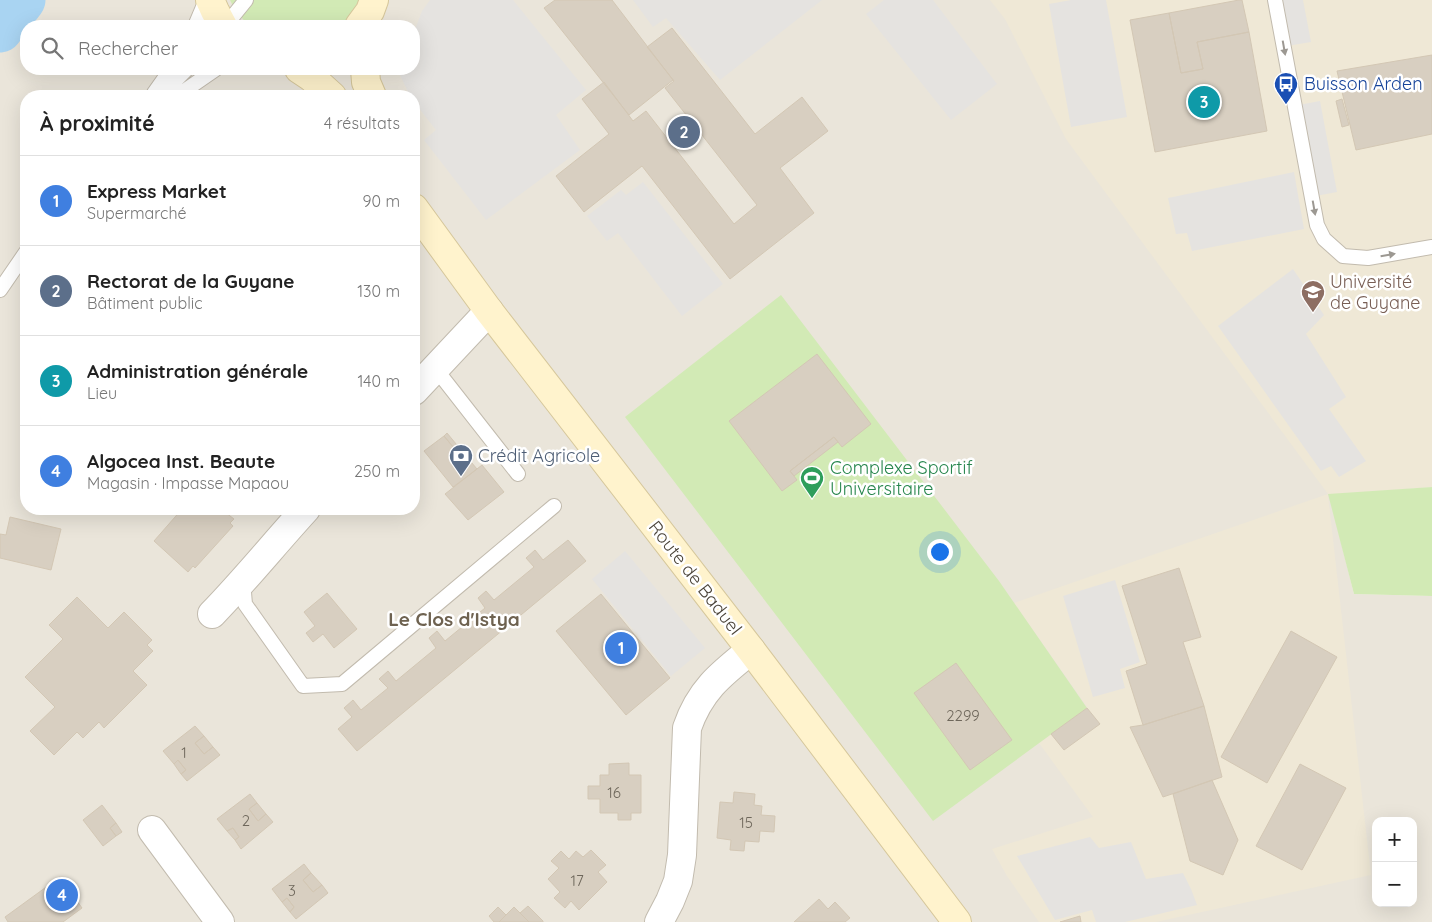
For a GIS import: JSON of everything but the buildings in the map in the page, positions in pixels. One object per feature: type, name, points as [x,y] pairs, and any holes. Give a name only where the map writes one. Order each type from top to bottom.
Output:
[{"type":"main road","points":[[210,0],[220,20]]},
{"type":"main road","points":[[308,75],[325,90]]},
{"type":"main road","points":[[365,75],[369,90]]},
{"type":"main road","name":"Route de Baduel","points":[[420,207],[434,234]]},
{"type":"main road","name":"Route de Baduel","points":[[420,216],[489,311],[751,650],[951,920]]},
{"type":"street","points":[[420,384],[489,311]]},
{"type":"street","points":[[212,614],[244,582],[257,563],[301,515]]},
{"type":"street","points":[[659,922],[678,881],[682,855],[687,728],[692,713],[707,688],[751,650]]},
{"type":"street","points":[[152,830],[220,922]]},
{"type":"lane","points":[[198,20],[206,0]]},
{"type":"lane","points":[[229,20],[246,0]]},
{"type":"lane","points":[[1275,0],[1317,225],[1324,239],[1343,256],[1368,258],[1432,247]]},
{"type":"lane","points":[[156,90],[167,75]]},
{"type":"lane","points":[[166,90],[180,75]]},
{"type":"lane","points":[[186,90],[207,75]]},
{"type":"lane","points":[[0,290],[20,261]]},
{"type":"lane","points":[[435,368],[518,474]]},
{"type":"lane","points":[[244,582],[245,604],[303,686],[342,684],[554,506]]},
{"type":"shaded area","points":[[0,0],[1432,0],[1432,487],[1329,494],[1354,594],[1432,596],[1432,922],[0,922]]},
{"type":"shaded area","points":[[430,0],[513,0],[586,90],[556,115],[580,150],[486,220],[424,140],[436,130],[420,110],[420,90],[407,90],[400,75],[420,75],[419,20]]},
{"type":"shaded area","points":[[633,0],[822,0],[720,80],[666,18],[653,27]]},
{"type":"shaded area","points":[[884,0],[933,0],[997,84],[951,120],[866,14]]},
{"type":"shaded area","points":[[990,0],[1432,0],[1432,487],[1328,495],[1371,875],[1156,922],[1039,922],[1007,876],[992,849],[1093,817],[1039,743],[1087,707],[1014,603],[1328,494],[1066,139],[1005,19]]},
{"type":"shaded area","points":[[1071,0],[1106,0],[1127,117],[1071,127],[1049,4]]},
{"type":"shaded area","points":[[1271,0],[1303,0],[1311,42],[1281,47]]},
{"type":"shaded area","points":[[1320,101],[1337,192],[1305,198],[1288,107]]},
{"type":"shaded area","points":[[1294,172],[1304,229],[1192,251],[1187,233],[1176,234],[1168,198]]},
{"type":"shaded area","points":[[643,182],[723,284],[682,316],[618,233],[607,241],[587,216],[621,190],[626,195]]},
{"type":"shaded area","points":[[1293,269],[1324,315],[1306,334],[1346,397],[1329,409],[1366,461],[1339,477],[1331,466],[1321,471],[1218,326]]},
{"type":"shaded area","points":[[625,551],[705,648],[671,676],[592,579]]},
{"type":"shaded area","points":[[1115,580],[1140,662],[1120,669],[1125,688],[1093,697],[1063,596]]},
{"type":"shaded area","points":[[1090,837],[1099,848],[1131,842],[1146,879],[1183,873],[1197,905],[1125,922],[1096,922],[1092,910],[1055,920],[1017,856]]},
{"type":"green space","points":[[230,0],[359,0],[346,20],[244,20],[235,10]]},
{"type":"green space","name":"Complexe Sportif Universitaire","points":[[781,295],[999,581],[1087,708],[933,821],[625,417]]},
{"type":"green space","points":[[1432,487],[1432,596],[1354,594],[1328,494]]},
{"type":"waterway","points":[[0,30],[23,0]]},
{"type":"place","name":"Administration générale","points":[[1204,102]]},
{"type":"place","name":"Buisson Arden","points":[[1286,105]]},
{"type":"place","name":"Rectorat de la Guyane","points":[[684,132]]},
{"type":"place","name":"Université de Guyane","points":[[1313,313]]},
{"type":"place","name":"Crédit Agricole","points":[[461,477]]},
{"type":"place","name":"Complexe Sportif Universitaire","points":[[812,499]]},
{"type":"place","name":"Express Market","points":[[621,648]]},
{"type":"place","name":"Algocea Inst. Beaute","points":[[62,895]]},
{"type":"district","name":"Le Clos d'Istya","points":[[454,619]]}]
